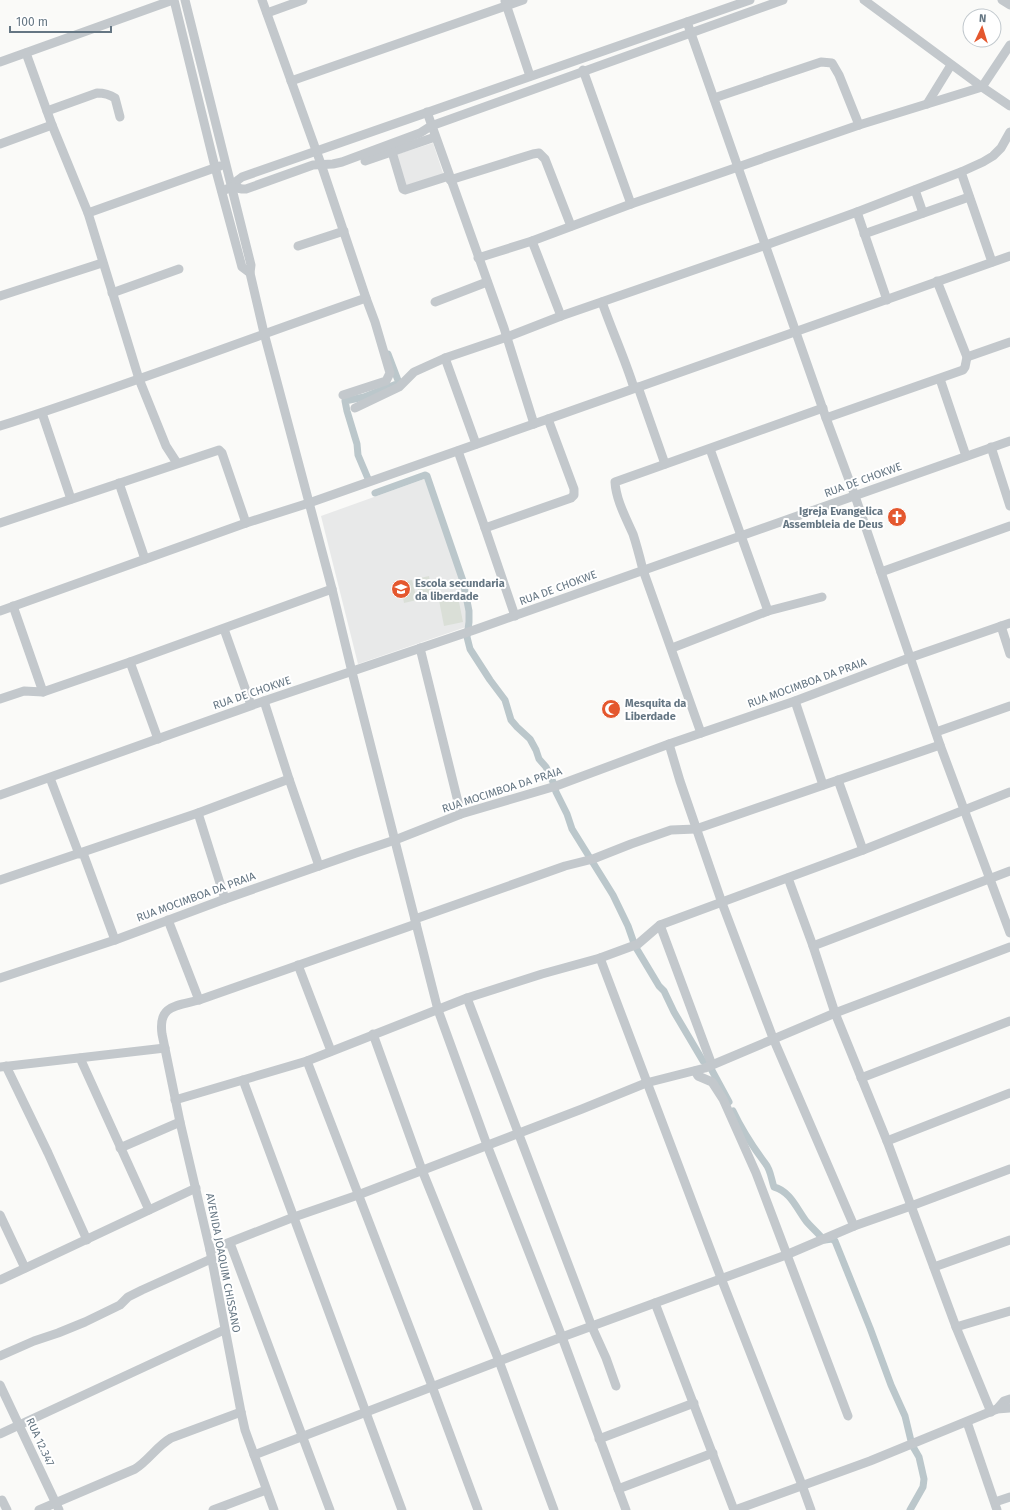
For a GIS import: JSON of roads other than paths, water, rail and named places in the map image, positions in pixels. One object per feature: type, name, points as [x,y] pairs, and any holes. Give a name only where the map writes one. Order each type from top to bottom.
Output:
[{"type":"street","points":[[0,62],[174,0],[215,167],[242,267],[250,273]]},
{"type":"street","points":[[185,0],[251,265],[250,273],[264,333],[332,589],[438,1010],[487,1145],[562,1337],[626,1510]]},
{"type":"street","points":[[262,0],[344,231],[375,322],[390,373],[386,381],[343,395]]},
{"type":"street","points":[[267,13],[303,0]]},
{"type":"street","points":[[291,81],[506,3],[522,0]]},
{"type":"street","points":[[222,191],[232,187],[242,177],[316,150],[687,22],[737,2],[750,0]]},
{"type":"street","points":[[232,187],[246,189],[313,165],[342,162],[420,133],[431,126],[583,70],[783,0]]},
{"type":"street","points":[[864,0],[951,65],[1010,106]]},
{"type":"street","points":[[1002,0],[1010,5]]},
{"type":"street","points":[[737,2],[741,14]]},
{"type":"street","points":[[506,3],[530,76]]},
{"type":"street","points":[[687,22],[826,418],[855,496],[909,658],[963,810],[1010,933]]},
{"type":"street","points":[[478,258],[532,241],[631,204],[859,125],[982,87],[1010,45]]},
{"type":"street","points":[[188,54],[198,52]]},
{"type":"street","points":[[26,53],[52,125],[88,213],[139,380],[166,446],[177,463]]},
{"type":"street","points":[[714,98],[821,62],[832,63],[839,75],[859,125]]},
{"type":"street","points":[[927,104],[951,65]]},
{"type":"street","points":[[583,70],[631,204]]},
{"type":"street","points":[[47,111],[97,93],[105,93],[115,98],[120,117]]},
{"type":"street","points":[[427,112],[507,337],[534,424]]},
{"type":"street","points":[[0,144],[52,125]]},
{"type":"street","points":[[355,408],[399,387],[414,372],[444,358],[766,245],[961,172],[993,156],[1001,148],[1010,132]]},
{"type":"street","points":[[365,161],[435,137]]},
{"type":"street","points":[[210,142],[220,140]]},
{"type":"street","points":[[392,152],[403,189],[406,190],[539,153],[545,159],[571,226]]},
{"type":"street","points":[[88,213],[226,164]]},
{"type":"street","points":[[961,172],[992,262]]},
{"type":"street","points":[[915,190],[923,213]]},
{"type":"street","points":[[864,234],[969,197]]},
{"type":"street","points":[[857,212],[887,300]]},
{"type":"street","points":[[231,225],[241,223]]},
{"type":"street","points":[[298,246],[344,231]]},
{"type":"street","points":[[532,241],[561,316]]},
{"type":"street","points":[[0,611],[246,523],[309,503],[887,300],[937,280],[1010,256]]},
{"type":"street","points":[[0,296],[102,262]]},
{"type":"street","points":[[112,293],[179,269]]},
{"type":"street","points":[[826,418],[963,370],[967,357],[937,280]]},
{"type":"street","points":[[435,302],[487,282]]},
{"type":"street","points":[[0,426],[139,380],[264,333],[366,298]]},
{"type":"street","points":[[602,302],[614,338],[636,388],[665,464]]},
{"type":"street","points":[[967,357],[1010,342]]},
{"type":"street","points":[[444,358],[476,444]]},
{"type":"street","points":[[940,379],[966,456]]},
{"type":"street","points":[[701,733],[643,570],[637,544],[618,495],[615,482],[823,408]]},
{"type":"street","points":[[42,413],[71,499]]},
{"type":"street","points":[[485,528],[571,498],[574,495],[574,489],[548,419]]},
{"type":"street","name":"RUA DE CHOKWE","points":[[0,795],[264,701],[515,616],[1010,441]]},
{"type":"street","points":[[991,447],[1010,506]]},
{"type":"street","points":[[710,449],[768,611]]},
{"type":"street","points":[[0,524],[219,450],[222,453],[246,523]]},
{"type":"street","points":[[458,450],[515,616]]},
{"type":"street","points":[[119,483],[145,559]]},
{"type":"street","points":[[881,572],[1010,526]]},
{"type":"street","points":[[0,699],[24,690],[43,692],[332,589]]},
{"type":"street","points":[[672,648],[768,611],[822,598]]},
{"type":"street","points":[[13,606],[43,692]]},
{"type":"street","points":[[1006,625],[1010,654]]},
{"type":"street","name":"RUA MOCIMBOA DA PRAIA","points":[[0,978],[115,940],[225,899],[395,840],[461,814],[554,787],[669,744],[795,701],[909,658],[1006,625]]},
{"type":"street","points":[[224,628],[251,706]]},
{"type":"street","points":[[420,648],[461,814]]},
{"type":"street","points":[[130,662],[158,739]]},
{"type":"street","points":[[264,701],[289,779],[320,866]]},
{"type":"street","points":[[795,701],[822,785]]},
{"type":"street","points":[[936,732],[1010,706]]},
{"type":"street","points":[[669,744],[696,829],[722,903],[773,1038],[854,1226]]},
{"type":"street","points":[[168,920],[198,1000],[298,965],[565,866],[590,860],[672,830],[696,829],[940,745]]},
{"type":"street","points":[[50,778],[115,940]]},
{"type":"street","points":[[0,880],[81,854],[289,779]]},
{"type":"street","points":[[838,780],[863,850]]},
{"type":"street","points":[[175,1100],[307,1061],[467,998],[542,974],[600,958],[633,945],[660,925],[863,850],[1010,792]]},
{"type":"street","points":[[198,813],[225,899]]},
{"type":"street","points":[[813,946],[1010,872]]},
{"type":"street","points":[[788,878],[813,946],[835,1013],[887,1141],[956,1327],[994,1411]]},
{"type":"street","points":[[660,925],[712,1065]]},
{"type":"street","points":[[0,1356],[34,1341],[85,1322],[120,1305],[128,1297],[210,1255],[230,1243],[294,1217],[358,1195],[646,1083],[695,1071],[712,1065],[835,1013],[1010,947]]},
{"type":"street","points":[[600,958],[646,1083],[811,1510]]},
{"type":"street","points":[[298,965],[331,1051]]},
{"type":"street","points":[[467,998],[592,1327],[606,1358],[616,1386]]},
{"type":"street","name":"AVENIDA JOAQUIM CHISSANO","points":[[198,1000],[167,1010],[161,1023],[175,1100],[196,1188],[245,1430],[274,1510]]},
{"type":"street","points":[[861,1078],[1010,1021]]},
{"type":"street","points":[[373,1034],[422,1170],[499,1361],[554,1510]]},
{"type":"street","points":[[87,1240],[48,1153],[3,1066],[165,1048]]},
{"type":"street","points":[[80,1058],[149,1210]]},
{"type":"street","points":[[307,1061],[478,1510]]},
{"type":"street","points":[[695,1071],[698,1076],[712,1082],[723,1100],[756,1173],[848,1416]]},
{"type":"street","points":[[242,1080],[402,1510]]},
{"type":"street","points":[[887,1141],[1010,1093]]},
{"type":"street","points":[[120,1148],[180,1122]]},
{"type":"street","points":[[254,1455],[562,1337],[786,1255],[854,1226],[1010,1169]]},
{"type":"street","points":[[0,1280],[196,1188]]},
{"type":"street","points":[[0,1215],[25,1268]]},
{"type":"street","points":[[934,1267],[1010,1240]]},
{"type":"street","points":[[230,1243],[301,1436],[330,1510]]},
{"type":"street","points":[[655,1303],[735,1510],[870,1461],[994,1411],[1010,1408]]},
{"type":"street","points":[[956,1327],[1010,1311]]},
{"type":"street","points":[[0,1434],[224,1330]]},
{"type":"street","name":"RUA 12.347","points":[[0,1384],[18,1426],[57,1506]]},
{"type":"street","points":[[994,1411],[1010,1399]]},
{"type":"street","points":[[599,1439],[694,1403]]},
{"type":"street","points":[[39,1510],[57,1506],[135,1469],[156,1452],[163,1443],[171,1438],[241,1412]]},
{"type":"street","points":[[966,1422],[996,1506],[1010,1497]]},
{"type":"street","points":[[618,1489],[713,1453]]},
{"type":"street","points":[[213,1510],[227,1507],[266,1490]]},
{"type":"street","points":[[2,1500],[7,1510]]},
{"type":"waterway","points":[[369,481],[358,455],[357,444],[345,401],[364,397],[399,383],[388,354]]},
{"type":"waterway","points":[[375,493],[425,475],[427,476],[463,581],[469,611],[467,637],[470,649],[505,700],[511,720],[530,739],[539,759],[546,767],[572,829],[613,895],[628,926],[635,946],[659,986],[664,991],[674,1012],[703,1061],[709,1065],[729,1102]]},
{"type":"waterway","points":[[733,1111],[756,1151],[767,1166],[774,1187],[780,1189],[789,1196],[806,1221],[822,1238]]},
{"type":"waterway","points":[[825,1240],[832,1239],[835,1241],[891,1385],[905,1416],[912,1445],[919,1457],[924,1479],[923,1487],[910,1510]]},
{"type":"place","name":"Igreja Evangelica Assembleia de Deus","points":[[897,517]]},
{"type":"place","name":"Escola secundaria da liberdade","points":[[401,589]]},
{"type":"place","name":"Mesquita da Liberdade","points":[[611,709]]}]
